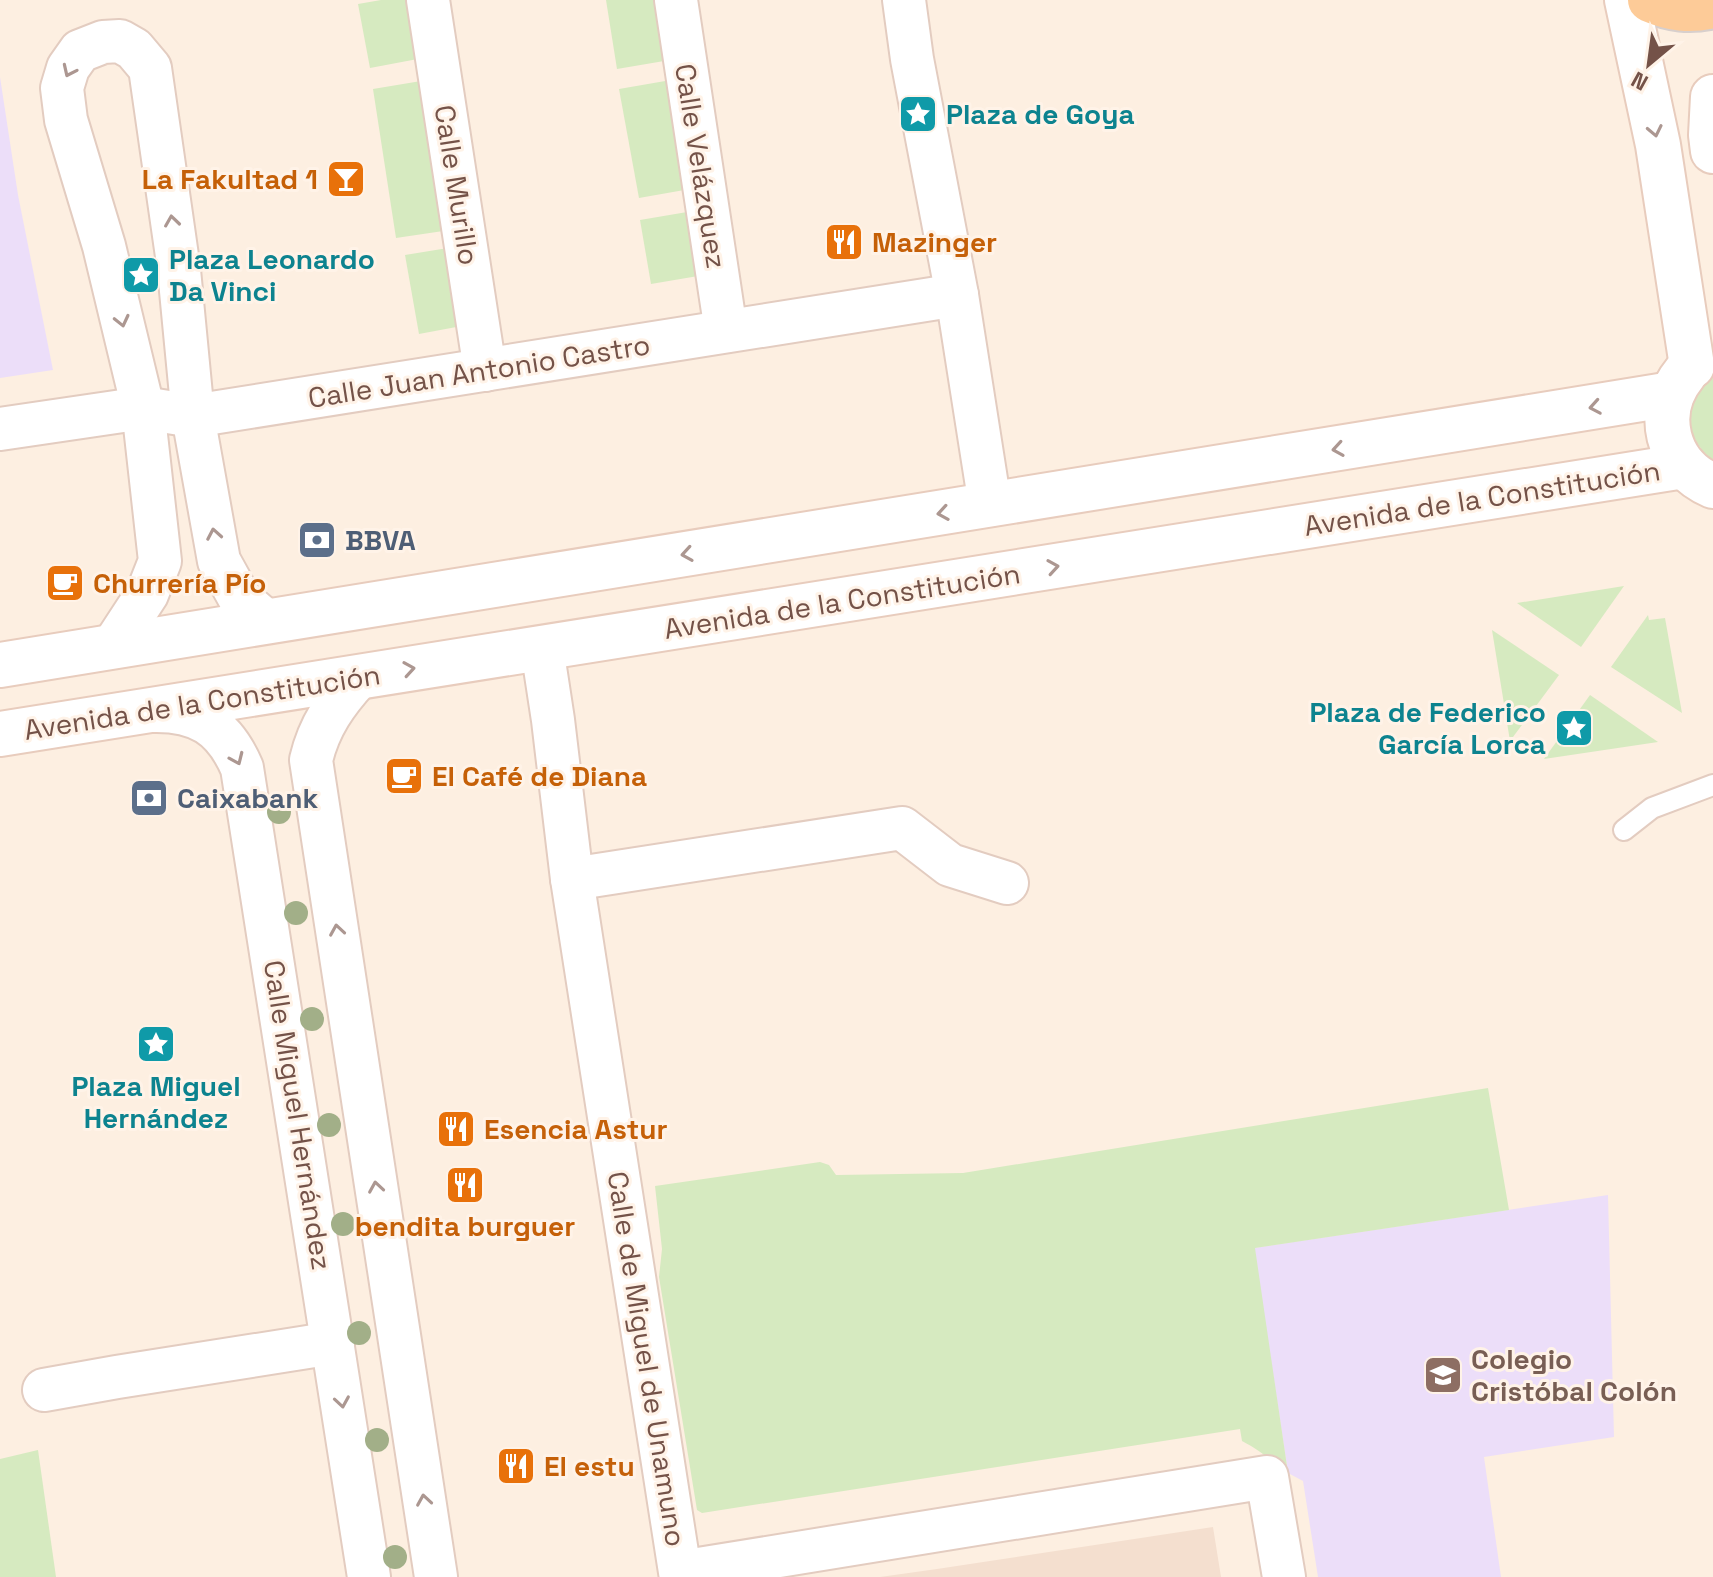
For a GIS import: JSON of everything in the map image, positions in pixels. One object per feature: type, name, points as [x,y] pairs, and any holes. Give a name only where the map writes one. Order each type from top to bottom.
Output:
[{"type":"main road","points":[[1650,0],[1686,10],[1713,6]]},
{"type":"street","name":"Calle Murillo","points":[[428,0],[485,370]]},
{"type":"street","name":"Calle Velázquez","points":[[676,0],[726,331]]},
{"type":"street","points":[[904,0],[912,59],[957,295],[990,505]]},
{"type":"street","points":[[1627,0],[1658,145],[1692,371],[1667,415],[1669,437],[1677,457],[1698,476]]},
{"type":"street","points":[[113,646],[147,594],[160,561],[143,408],[104,246],[66,120],[62,88],[68,68],[80,51],[103,42],[120,41],[134,49],[150,68],[179,270],[193,416],[219,561],[240,599],[267,622]]},
{"type":"street","points":[[1713,97],[1713,151]]},
{"type":"street","name":"Calle Juan Antonio Castro","points":[[0,429],[143,408],[193,416],[957,295]]},
{"type":"street","points":[[0,665],[990,505],[1692,371]]},
{"type":"street","name":"Avenida de la Constitución","points":[[0,734],[542,648],[1698,476]]},
{"type":"street","name":"Calle de Miguel de Unamuno","points":[[542,648],[572,879],[680,1572],[1267,1477],[1284,1577]]},
{"type":"street","points":[[359,677],[340,697],[328,717],[311,760],[436,1577]]},
{"type":"street","name":"Calle Miguel Hernández","points":[[152,711],[194,715],[212,726],[230,744],[242,768],[369,1577]]},
{"type":"street","points":[[572,879],[902,828],[950,865],[1007,883]]},
{"type":"street","points":[[44,1390],[333,1343]]},
{"type":"lane","points":[[1624,830],[1652,808],[1713,785]]},
{"type":"shaded area","points":[[0,77],[18,195],[53,370],[0,378]]},
{"type":"shaded area","name":"Colegio Cristóbal Colón","points":[[1608,1195],[1614,1437],[1484,1457],[1501,1577],[1318,1577],[1303,1481],[1288,1473],[1254,1248]]},
{"type":"shaded area","points":[[1213,1527],[1221,1577],[880,1577],[937,1569]]},
{"type":"green space","points":[[412,0],[423,58],[370,68],[358,4]]},
{"type":"green space","points":[[606,0],[660,0],[670,60],[617,69]]},
{"type":"green space","points":[[427,80],[450,230],[396,238],[373,89]]},
{"type":"green space","points":[[671,80],[690,189],[639,198],[619,89]]},
{"type":"green space","points":[[693,211],[704,275],[651,284],[640,220]]},
{"type":"green space","points":[[454,247],[467,325],[419,334],[405,255]]},
{"type":"green space","points":[[1713,377],[1713,461],[1696,441],[1690,419],[1695,397]]},
{"type":"green space","points":[[1624,586],[1581,647],[1517,603]]},
{"type":"green space","points":[[1648,615],[1649,620],[1665,618],[1682,713],[1611,667]]},
{"type":"green space","points":[[1492,630],[1559,675],[1510,741]]},
{"type":"green space","points":[[1590,695],[1658,742],[1544,759]]},
{"type":"green space","points":[[1488,1088],[1509,1210],[1255,1248],[1288,1473],[1282,1474],[1264,1455],[1242,1441],[1240,1429],[702,1513],[697,1510],[659,1277],[662,1249],[655,1186],[820,1162],[829,1165],[836,1175],[963,1173]]},
{"type":"green space","points":[[38,1450],[56,1577],[0,1577],[0,1459]]},
{"type":"place","name":"Plaza de Goya","points":[[918,114]]},
{"type":"place","name":"La Fakultad 1","points":[[346,179]]},
{"type":"place","name":"Mazinger","points":[[844,242]]},
{"type":"place","name":"Plaza Leonardo Da Vinci","points":[[141,275]]},
{"type":"place","name":"BBVA","points":[[317,540]]},
{"type":"place","name":"Churrería Pío","points":[[65,583]]},
{"type":"place","name":"Plaza de Federico García Lorca","points":[[1574,728]]},
{"type":"place","name":"El Café de Diana","points":[[404,776]]},
{"type":"place","name":"Caixabank","points":[[149,798]]},
{"type":"place","name":"Plaza Miguel Hernández","points":[[156,1044]]},
{"type":"place","name":"Esencia Astur","points":[[456,1129]]},
{"type":"place","name":"bendita burguer","points":[[465,1185]]},
{"type":"place","name":"Colegio Cristóbal Colón","points":[[1443,1375]]},
{"type":"place","name":"El estu","points":[[516,1466]]}]
